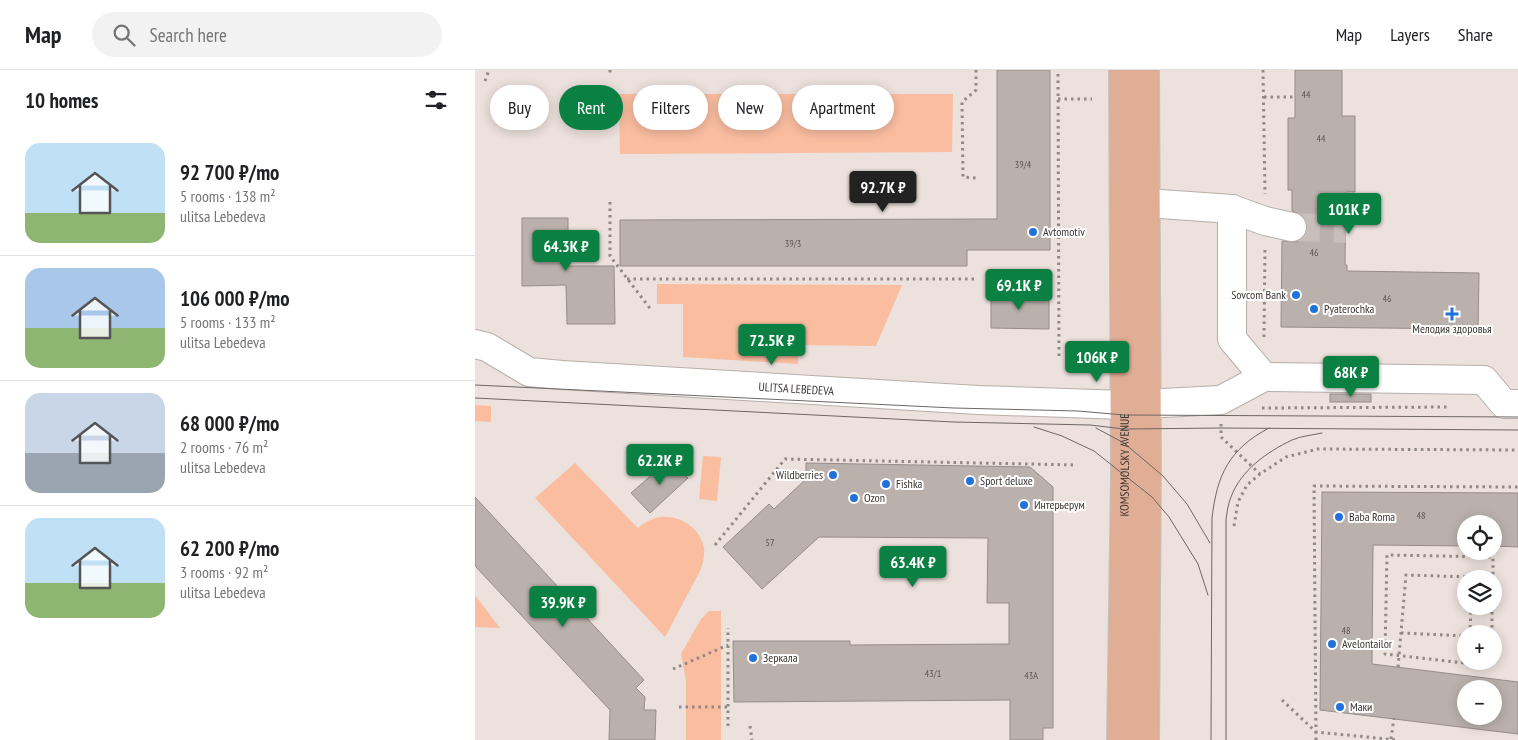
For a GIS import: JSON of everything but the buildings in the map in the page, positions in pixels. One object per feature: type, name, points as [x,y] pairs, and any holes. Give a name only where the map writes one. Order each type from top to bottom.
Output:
[{"type":"main road","name":"KOMSOMOLSKY AVENUE","points":[[1123,70],[1145,740]]},
{"type":"main road","name":"KOMSOMOLSKY AVENUE","points":[[1121,740],[1124,614],[1146,203],[1145,70]]},
{"type":"street","points":[[1146,203],[1232,210],[1291,227]]},
{"type":"street","points":[[1232,210],[1232,339],[1264,377]]},
{"type":"street","name":"ULITSA LEBEDEVA","points":[[475,344],[487,347],[529,372],[562,376],[987,400],[1135,405],[1221,400]]},
{"type":"street","points":[[1221,400],[1264,377],[1484,380],[1511,404]]},
{"type":"path","points":[[485,81],[489,70]]},
{"type":"path","points":[[610,70],[610,76]]},
{"type":"path","points":[[976,70],[976,90],[962,102],[962,140],[963,177],[976,178]]},
{"type":"path","points":[[1263,70],[1265,221]]},
{"type":"path","points":[[1058,74],[1059,359]]},
{"type":"path","points":[[1264,97],[1295,97]]},
{"type":"path","points":[[1059,99],[1092,99]]},
{"type":"path","points":[[610,202],[610,256],[652,311]]},
{"type":"path","points":[[1264,346],[1265,263]]},
{"type":"path","points":[[627,279],[977,279]]},
{"type":"path","points":[[1260,474],[1221,437],[1221,400],[1266,408],[1399,408]]},
{"type":"path","points":[[1234,526],[1238,502],[1247,485],[1286,457],[1318,449],[1518,450]]},
{"type":"path","points":[[715,545],[785,459],[1077,465]]},
{"type":"path","points":[[1316,740],[1314,486],[1518,487]]},
{"type":"path","points":[[1457,662],[1385,654],[1387,555],[1493,557],[1493,570]]},
{"type":"path","points":[[1398,667],[1406,575],[1457,577]]},
{"type":"path","points":[[728,628],[728,726]]},
{"type":"path","points":[[1401,633],[1457,636]]},
{"type":"path","points":[[673,669],[728,645]]},
{"type":"path","points":[[1282,700],[1316,732],[1397,740]]},
{"type":"path","points":[[679,708],[728,707]]},
{"type":"path","points":[[1391,740],[1393,718]]},
{"type":"path","points":[[750,726],[752,740]]},
{"type":"shaded area","points":[[623,94],[633,94],[633,130],[708,130],[708,94],[718,94],[718,130],[782,130],[782,94],[792,94],[792,130],[894,130],[894,94],[953,94],[952,152],[620,154],[620,130],[623,130]]},
{"type":"shaded area","points":[[657,284],[902,285],[876,346],[799,345],[798,364],[683,357],[683,304],[657,304]]},
{"type":"shaded area","points":[[475,405],[491,406],[491,422],[475,421]]},
{"type":"shaded area","points":[[703,456],[721,457],[717,501],[699,499]]},
{"type":"shaded area","points":[[575,463],[638,528],[656,518],[674,518],[690,525],[701,539],[704,554],[700,571],[665,637],[535,498]]},
{"type":"shaded area","points":[[475,595],[500,628],[475,627]]},
{"type":"shaded area","points":[[709,611],[721,611],[721,740],[686,740],[686,681],[681,654],[701,619]]},
{"type":"tunnel","points":[[1292,227],[1346,229]]},
{"type":"tram line","points":[[475,385],[954,408],[1078,411],[1124,415],[1518,417]]},
{"type":"tram line","points":[[475,398],[954,422],[1090,425],[1124,429],[1518,430]]},
{"type":"tram line","points":[[1034,427],[1062,436],[1094,451],[1152,497],[1169,517],[1198,564],[1208,595]]},
{"type":"tram line","points":[[1096,428],[1124,443],[1163,476],[1187,504],[1210,543]]},
{"type":"tram line","points":[[1211,740],[1212,518],[1214,503],[1222,476],[1235,454],[1255,436],[1269,428]]},
{"type":"tram line","points":[[1226,740],[1226,520],[1229,502],[1241,478],[1264,456],[1292,440],[1322,433]]},
{"type":"place","name":"Avtomotiv","points":[[1033,232]]},
{"type":"place","name":"Sovcom Bank","points":[[1296,295]]},
{"type":"place","name":"Pyaterochka","points":[[1314,309]]},
{"type":"place","name":"Мелодия здоровья","points":[[1452,314]]},
{"type":"place","name":"Wildberries","points":[[833,475]]},
{"type":"place","name":"Sport deluxe","points":[[970,481]]},
{"type":"place","name":"Fishka","points":[[886,484]]},
{"type":"place","name":"Ozon","points":[[854,498]]},
{"type":"place","name":"Интерьерум","points":[[1024,505]]},
{"type":"place","name":"Baba Roma","points":[[1339,517]]},
{"type":"place","name":"Avelontailor","points":[[1332,644]]},
{"type":"place","name":"Зеркала","points":[[753,658]]},
{"type":"place","name":"Маки","points":[[1340,707]]}]
